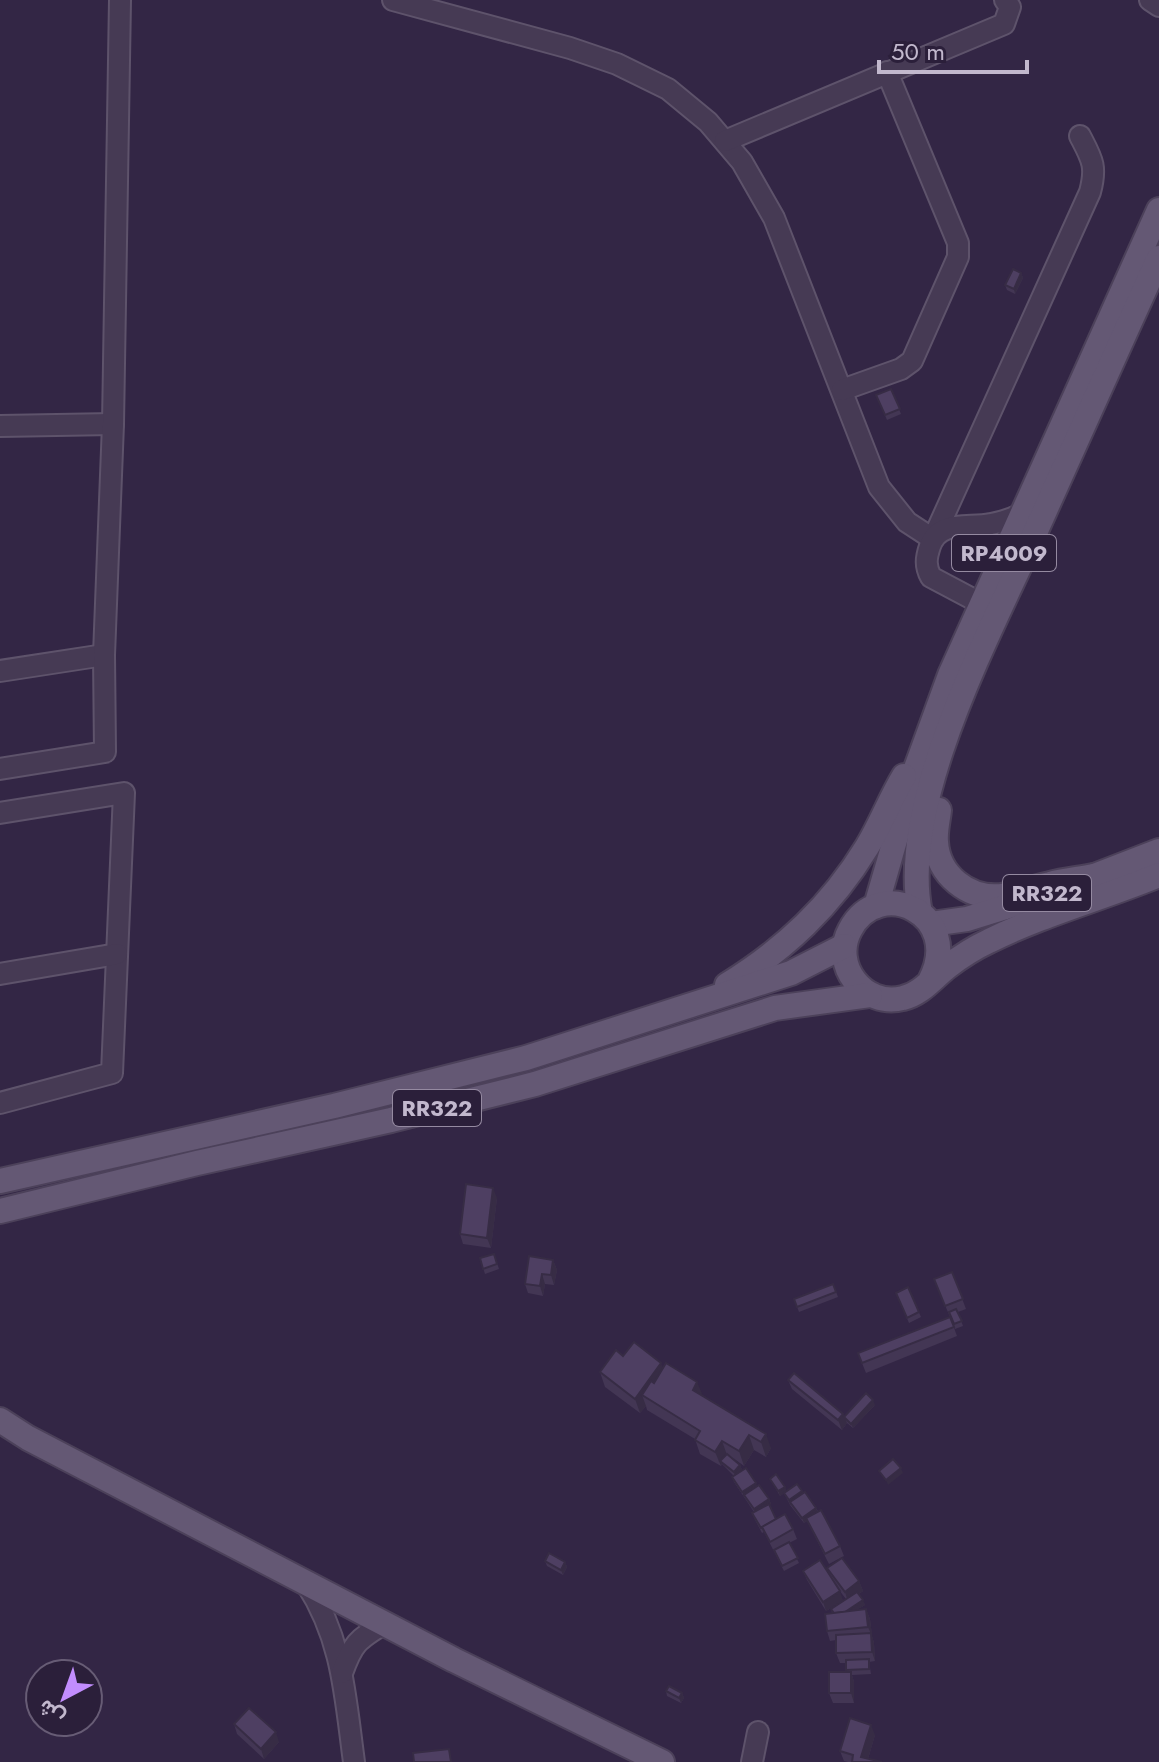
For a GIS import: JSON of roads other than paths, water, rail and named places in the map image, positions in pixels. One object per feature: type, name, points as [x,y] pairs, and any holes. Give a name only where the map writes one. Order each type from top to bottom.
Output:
[{"type":"main road","name":"RP4009","points":[[926,919],[916,893],[919,841],[950,675],[1159,210]]},
{"type":"main road","name":"RP4009","points":[[876,906],[935,745],[969,678],[1159,258]]},
{"type":"main road","points":[[935,745],[938,857],[956,883],[986,896],[1001,896],[1094,876]]},
{"type":"main road","points":[[680,1010],[751,970],[786,945],[818,914],[846,881],[894,794],[935,745]]},
{"type":"main road","name":"RR322","points":[[0,1181],[479,1070],[680,1010],[791,973],[844,946],[854,922],[876,906],[899,904],[926,919],[993,912],[1159,851]]},
{"type":"main road","name":"RR322","points":[[0,1211],[511,1090],[775,1008],[870,995],[892,1000],[903,998],[913,995],[965,954],[988,942],[1159,875]]},
{"type":"main road","points":[[926,919],[938,938],[940,953],[930,981]]},
{"type":"main road","points":[[844,946],[844,958],[853,979],[870,995]]},
{"type":"main road","points":[[0,1420],[41,1446],[306,1583],[519,1693],[662,1762]]},
{"type":"street","points":[[0,769],[105,752],[104,655],[113,424],[120,0]]},
{"type":"street","points":[[393,0],[570,48],[617,64],[668,89],[708,122],[754,180],[774,218],[887,500],[907,522],[933,539]]},
{"type":"street","points":[[725,141],[1004,24],[1010,7],[1005,0]]},
{"type":"street","points":[[1150,0],[1159,6]]},
{"type":"street","points":[[842,390],[901,369],[912,361],[958,257],[958,243],[887,72]]},
{"type":"street","points":[[982,604],[931,577],[926,562],[933,539],[1090,192],[1095,175],[1093,159],[1080,136]]},
{"type":"street","points":[[0,426],[113,424]]},
{"type":"street","points":[[933,539],[954,526],[994,524],[1021,514]]},
{"type":"street","points":[[0,671],[104,655]]},
{"type":"street","points":[[0,813],[124,793],[112,1073],[1,1098]]},
{"type":"street","points":[[0,974],[117,954]]},
{"type":"street","points":[[306,1583],[322,1609],[334,1640],[342,1673],[354,1762]]},
{"type":"street","points":[[342,1673],[351,1648],[363,1636],[385,1623]]},
{"type":"street","points":[[752,1762],[758,1732]]}]
